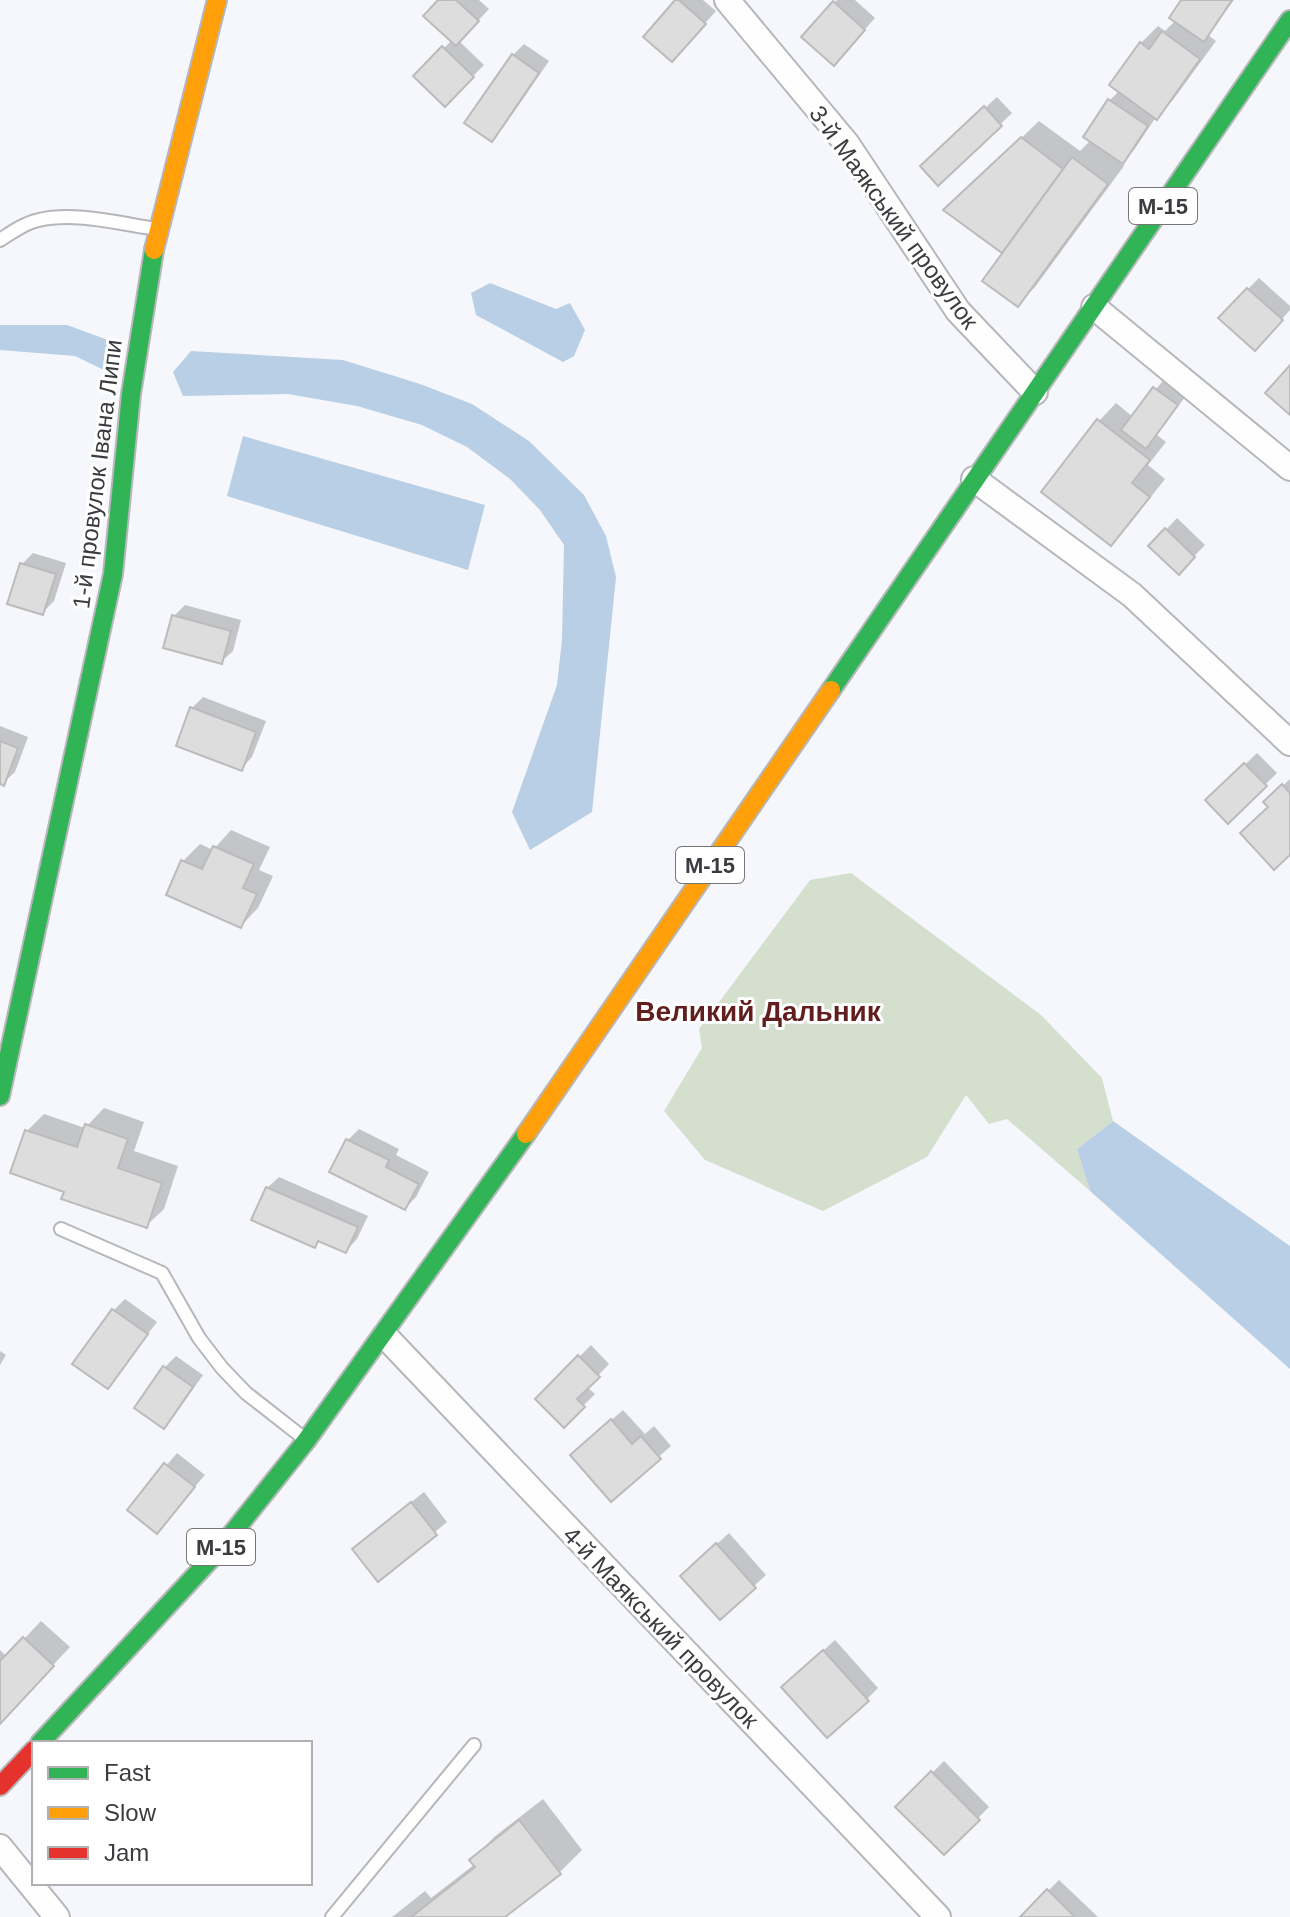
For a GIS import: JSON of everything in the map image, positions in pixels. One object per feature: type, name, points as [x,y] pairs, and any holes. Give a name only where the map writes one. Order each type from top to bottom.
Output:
[{"type":"main road","name":"1-й провулок Івана Липи","points":[[0,1096],[113,574],[131,394],[157,229],[217,0]]},
{"type":"main road","name":"М-15","points":[[42,1741],[219,1550],[385,1336],[1290,20]]},
{"type":"main road","points":[[0,1786],[32,1752]]},
{"type":"street","name":"3-й Маякський провулок","points":[[727,0],[847,144],[958,311],[1035,392]]},
{"type":"street","points":[[1094,307],[1290,468]]},
{"type":"street","points":[[974,479],[1132,595],[1290,743]]},
{"type":"street","name":"4-й Маякський провулок","points":[[385,1336],[938,1917]]},
{"type":"street","points":[[0,1847],[57,1917]]},
{"type":"lane","points":[[0,240],[30,223],[58,217],[157,229]]},
{"type":"lane","points":[[61,1229],[162,1273],[199,1338],[222,1368],[246,1393],[306,1441]]},
{"type":"lane","points":[[332,1917],[474,1745]]},
{"type":"green space","points":[[851,873],[1041,1015],[1102,1078],[1113,1121],[1077,1149],[1090,1191],[1007,1119],[989,1124],[966,1095],[927,1157],[823,1211],[705,1160],[664,1111],[702,1048],[699,1029],[810,880]]},
{"type":"water","points":[[490,283],[556,309],[570,303],[585,330],[574,356],[563,362],[476,315],[471,293]]},
{"type":"water","points":[[0,325],[67,325],[116,343],[112,374],[75,356],[0,350]]},
{"type":"water","points":[[191,351],[343,360],[420,384],[472,404],[529,441],[584,495],[606,536],[616,577],[592,812],[530,850],[512,812],[557,685],[562,639],[564,545],[540,510],[510,479],[467,447],[422,425],[357,406],[288,394],[183,396],[173,372]]},
{"type":"water","points":[[243,436],[485,505],[468,570],[227,496]]},
{"type":"water","points":[[1113,1121],[1290,1246],[1290,1369],[1090,1191],[1077,1149]]},
{"type":"building","points":[[438,0],[456,0],[479,21],[456,46],[423,16]]},
{"type":"building","points":[[675,0],[679,0],[706,24],[672,62],[643,37]]},
{"type":"building","points":[[1181,0],[1232,0],[1204,42],[1169,18]]},
{"type":"building","points":[[833,1],[865,30],[834,66],[801,37]]},
{"type":"building","points":[[1162,31],[1200,59],[1157,120],[1109,85],[1140,42],[1149,49]]},
{"type":"building","points":[[442,46],[474,77],[445,107],[413,76]]},
{"type":"building","points":[[512,54],[539,73],[492,142],[464,123]]},
{"type":"building","points":[[1108,99],[1148,126],[1123,164],[1083,137]]},
{"type":"building","points":[[984,106],[1002,126],[938,186],[920,166]]},
{"type":"building","points":[[1021,137],[1063,169],[1002,253],[943,210]]},
{"type":"building","points":[[1072,157],[1108,184],[1018,307],[982,281]]},
{"type":"building","points":[[1247,288],[1283,320],[1255,351],[1218,318]]},
{"type":"building","points":[[1290,365],[1290,415],[1265,393]]},
{"type":"building","points":[[1153,387],[1178,405],[1146,449],[1121,430]]},
{"type":"building","points":[[1097,419],[1150,460],[1132,483],[1150,497],[1111,546],[1041,492]]},
{"type":"building","points":[[1165,528],[1195,557],[1179,575],[1148,546]]},
{"type":"building","points":[[20,563],[56,574],[43,615],[7,604]]},
{"type":"building","points":[[172,615],[231,631],[222,664],[163,648]]},
{"type":"building","points":[[190,707],[256,732],[242,771],[176,746]]},
{"type":"building","points":[[0,741],[18,748],[4,786],[0,784]]},
{"type":"building","points":[[1244,763],[1267,786],[1228,824],[1205,800]]},
{"type":"building","points":[[1282,784],[1290,793],[1290,855],[1274,870],[1240,833],[1268,807],[1263,802]]},
{"type":"building","points":[[213,846],[254,864],[243,888],[257,894],[241,928],[166,895],[181,860],[202,869]]},
{"type":"building","points":[[85,1124],[128,1139],[118,1168],[162,1183],[147,1228],[61,1199],[64,1192],[10,1173],[25,1130],[77,1147]]},
{"type":"building","points":[[346,1139],[389,1160],[386,1167],[419,1184],[405,1210],[329,1172]]},
{"type":"building","points":[[266,1187],[358,1227],[346,1253],[318,1241],[315,1248],[251,1220]]},
{"type":"building","points":[[112,1309],[148,1334],[108,1389],[72,1364]]},
{"type":"building","points":[[578,1355],[600,1377],[577,1399],[585,1407],[564,1428],[535,1399]]},
{"type":"building","points":[[163,1366],[193,1387],[164,1429],[134,1408]]},
{"type":"building","points":[[611,1419],[632,1444],[641,1436],[661,1459],[611,1502],[570,1455]]},
{"type":"building","points":[[164,1463],[195,1487],[157,1534],[127,1510]]},
{"type":"building","points":[[411,1502],[437,1535],[378,1582],[352,1549]]},
{"type":"building","points":[[716,1543],[756,1588],[720,1620],[680,1576]]},
{"type":"building","points":[[23,1637],[54,1666],[0,1724],[0,1661]]},
{"type":"building","points":[[823,1650],[869,1701],[827,1738],[781,1687]]},
{"type":"building","points":[[931,1771],[980,1820],[944,1855],[895,1807]]},
{"type":"building","points":[[519,1820],[561,1874],[505,1917],[411,1917],[475,1867],[469,1860]]},
{"type":"building","points":[[1047,1889],[1075,1917],[1020,1917]]},
{"type":"traffic: fast","points":[[831,690],[1290,20]]},
{"type":"traffic: fast","points":[[0,1096],[113,574],[131,394],[154,250]]},
{"type":"traffic: fast","points":[[42,1741],[219,1550],[306,1441],[526,1134]]},
{"type":"traffic: slow","points":[[154,250],[217,0]]},
{"type":"traffic: slow","points":[[526,1134],[831,690]]},
{"type":"traffic: jam","points":[[0,1786],[32,1752]]},
{"type":"district","name":"Великий Дальник","points":[[758,1011]]}]
